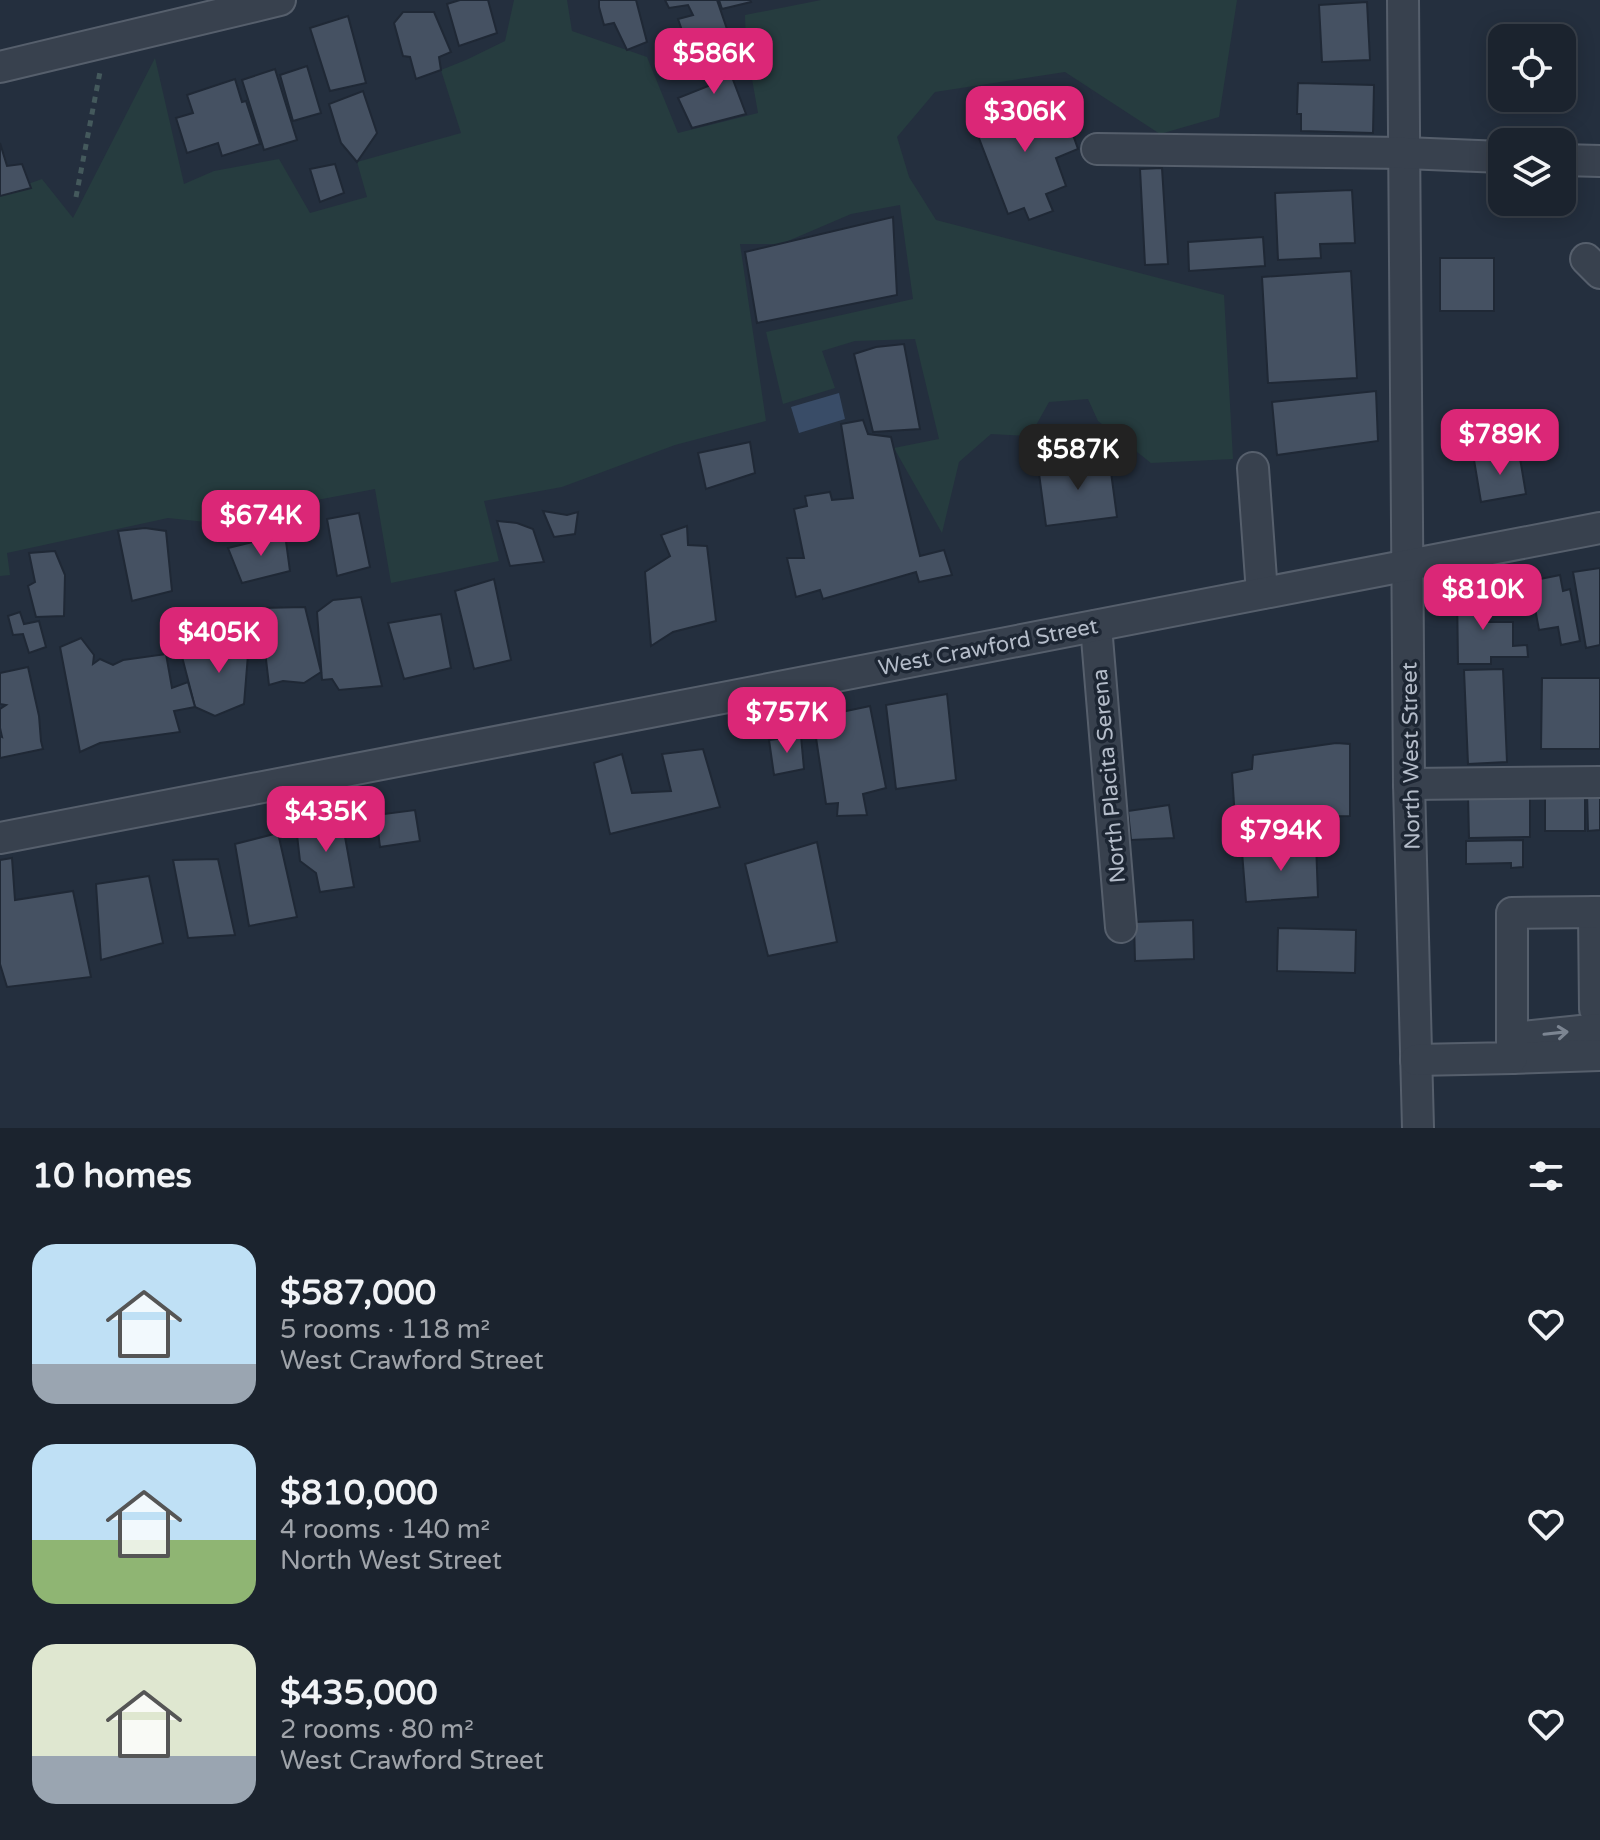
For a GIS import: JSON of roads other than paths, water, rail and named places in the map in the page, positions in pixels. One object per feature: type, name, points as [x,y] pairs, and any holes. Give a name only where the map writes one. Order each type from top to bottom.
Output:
[{"type":"street","points":[[0,67],[280,0]]},
{"type":"street","name":"North West Street","points":[[1403,0],[1409,784],[1418,1128]]},
{"type":"street","points":[[1097,149],[1488,156]]},
{"type":"street","points":[[1576,160],[1600,161]]},
{"type":"street","points":[[1253,468],[1262,593]]},
{"type":"street","name":"West Crawford Street","points":[[0,838],[1600,528]]},
{"type":"street","name":"North Placita Serena","points":[[1096,626],[1121,927]]},
{"type":"street","points":[[1409,784],[1600,782]]},
{"type":"street","points":[[1416,1060],[1512,1048],[1598,1019],[1597,912],[1512,913],[1512,1048]]},
{"type":"street","points":[[1512,1048],[1600,1055]]},
{"type":"water","points":[[839,393],[845,419],[799,433],[791,407]]}]
